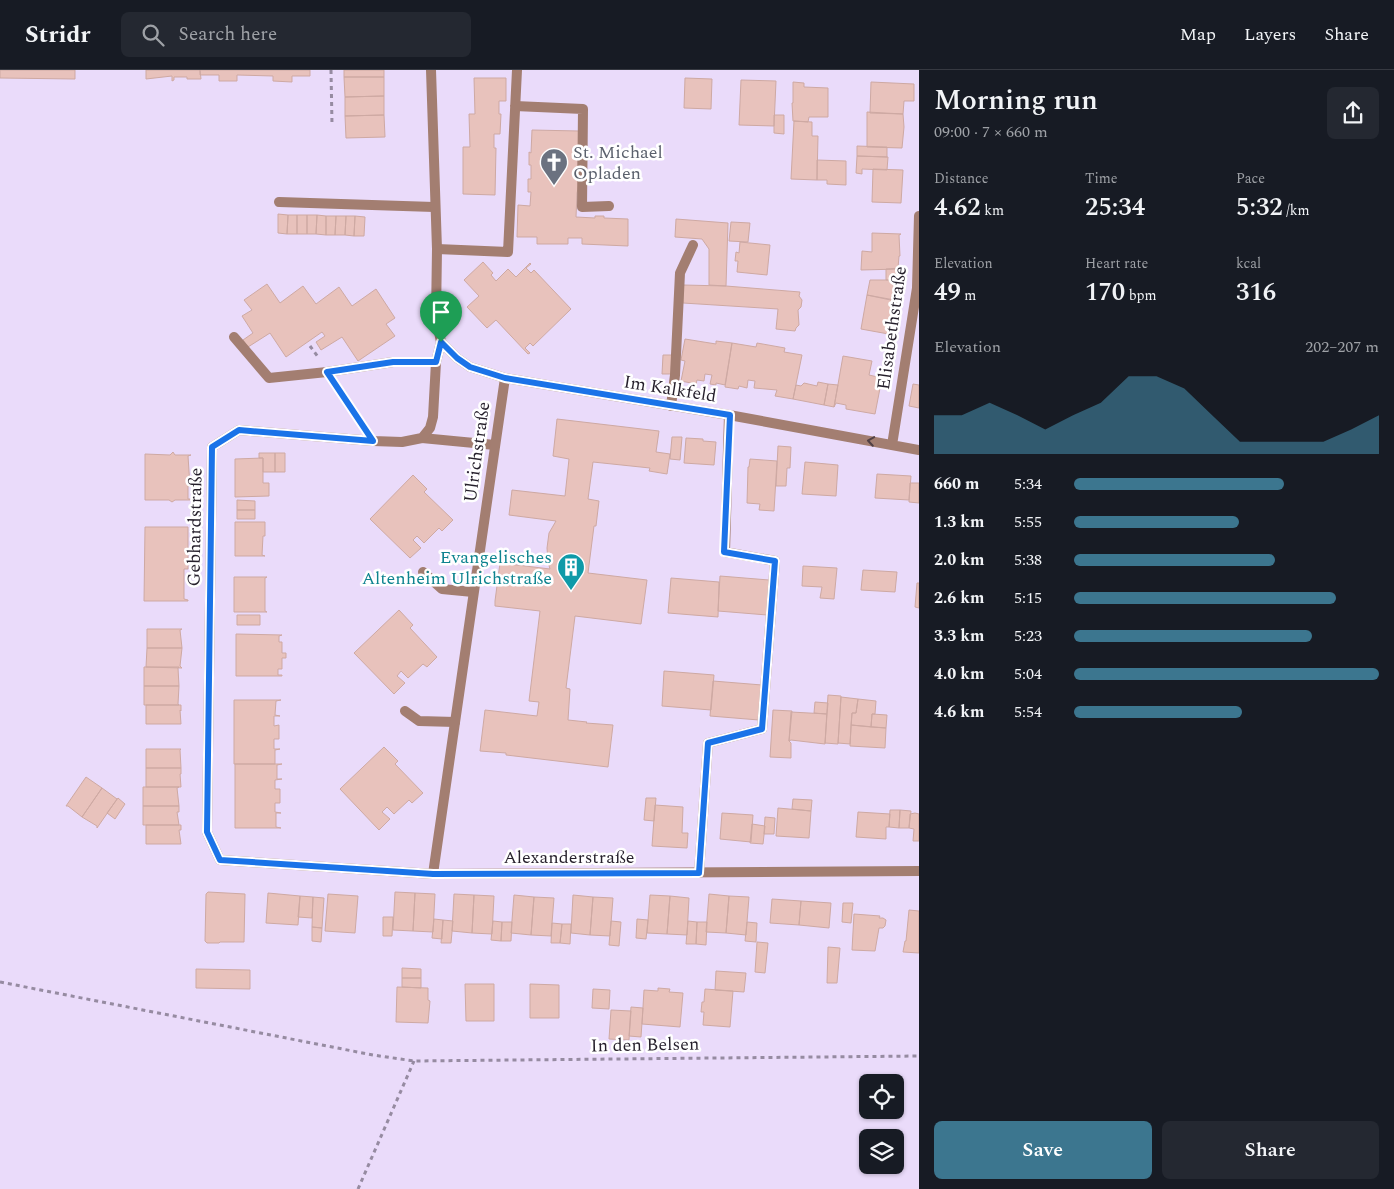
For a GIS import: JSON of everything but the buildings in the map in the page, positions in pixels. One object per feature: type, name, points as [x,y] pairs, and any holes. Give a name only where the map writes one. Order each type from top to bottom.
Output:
[{"type":"street","points":[[422,438],[430,428],[433,417],[436,362],[441,342],[436,317],[431,70]]},
{"type":"street","points":[[436,249],[508,252],[517,70]]},
{"type":"street","points":[[515,106],[583,109],[582,207],[609,206]]},
{"type":"street","points":[[280,202],[434,207]]},
{"type":"street","name":"Elisabethstraße","points":[[892,444],[916,288],[919,216]]},
{"type":"street","points":[[671,406],[675,375],[680,273],[693,245]]},
{"type":"street","points":[[234,336],[269,378],[393,362],[436,362]]},
{"type":"street","points":[[441,342],[457,358],[470,367],[505,378]]},
{"type":"street","name":"Im Kalkfeld","points":[[505,378],[730,415],[919,450]]},
{"type":"street","name":"Ulrichstraße","points":[[433,874],[505,378]]},
{"type":"street","points":[[699,873],[708,743],[762,729],[775,561],[724,552],[730,415]]},
{"type":"street","name":"Gebhardstraße","points":[[220,860],[207,832],[212,447],[239,430],[373,441],[402,442],[422,438],[494,445]]},
{"type":"street","points":[[423,572],[442,589],[473,592]]},
{"type":"street","points":[[405,711],[419,721],[455,722]]},
{"type":"street","name":"Alexanderstraße","points":[[220,860],[433,874],[919,872]]},
{"type":"path","points":[[331,70],[332,124]]},
{"type":"path","points":[[310,346],[373,441]]},
{"type":"path","name":"In den Belsen","points":[[0,982],[373,1055],[414,1061],[919,1056]]},
{"type":"path","points":[[358,1189],[414,1061]]},
{"type":"place","name":"St. Michael Opladen","points":[[554,186]]},
{"type":"place","name":"Evangelisches Altenheim Ulrichstraße","points":[[571,591]]},
{"type":"route","points":[[441,342],[457,358],[470,367],[505,378],[730,415],[724,552],[775,561],[762,729],[708,743],[699,873],[433,874],[220,860],[207,832],[212,447],[239,430],[373,441],[327,372],[393,362],[436,362],[441,342]]}]
